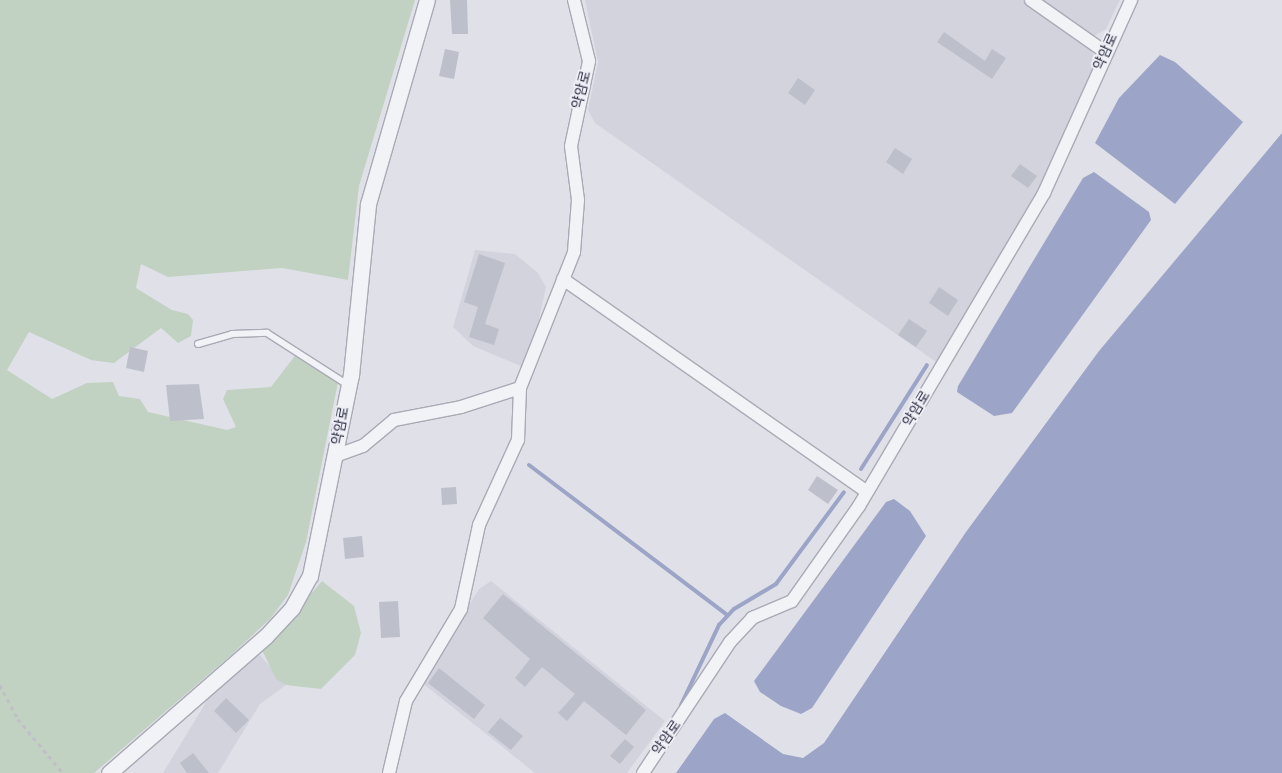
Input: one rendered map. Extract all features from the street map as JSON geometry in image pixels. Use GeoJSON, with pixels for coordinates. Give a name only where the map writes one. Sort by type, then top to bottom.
{"type":"FeatureCollection","features":[{"type":"Feature","properties":{"kind":"street","name":"약암로"},"geometry":{"type":"LineString","coordinates":[[110,773],[292,608],[310,576],[319,546],[349,385],[368,204],[427,0]]}},
{"type":"Feature","properties":{"kind":"street","name":"약암로"},"geometry":{"type":"LineString","coordinates":[[389,773],[406,701],[461,610],[479,525],[518,440],[520,388],[563,279],[578,235],[571,146],[589,61],[574,0]]}},
{"type":"Feature","properties":{"kind":"street"},"geometry":{"type":"LineString","coordinates":[[1031,0],[1105,52]]}},
{"type":"Feature","properties":{"kind":"street","name":"약암로"},"geometry":{"type":"LineString","coordinates":[[643,773],[730,642],[752,618],[792,600],[867,492],[1044,193],[1105,52],[1131,0]]}},
{"type":"Feature","properties":{"kind":"street"},"geometry":{"type":"LineString","coordinates":[[563,279],[867,492]]}},
{"type":"Feature","properties":{"kind":"street"},"geometry":{"type":"LineString","coordinates":[[335,456],[363,446],[394,420],[461,407],[520,388]]}},
{"type":"Feature","properties":{"kind":"lane"},"geometry":{"type":"LineString","coordinates":[[198,344],[232,334],[267,333],[349,385]]}},
{"type":"Feature","properties":{"kind":"path"},"geometry":{"type":"LineString","coordinates":[[0,685],[18,719],[63,773]]}},
{"type":"Feature","properties":{"kind":"shaded area"},"geometry":{"type":"Polygon","coordinates":[[[585,0],[1022,0],[1088,47],[1097,59],[1069,134],[939,364],[595,123],[588,110],[598,62],[585,0]]]}},
{"type":"Feature","properties":{"kind":"shaded area"},"geometry":{"type":"Polygon","coordinates":[[[1038,0],[1120,0],[1106,29],[1094,36],[1038,0]]]}},
{"type":"Feature","properties":{"kind":"shaded area"},"geometry":{"type":"Polygon","coordinates":[[[475,250],[515,254],[538,273],[546,287],[533,346],[523,367],[473,346],[453,327],[475,250]]]}},
{"type":"Feature","properties":{"kind":"shaded area"},"geometry":{"type":"Polygon","coordinates":[[[491,581],[665,721],[627,773],[535,773],[421,682],[479,589],[491,581]]]}},
{"type":"Feature","properties":{"kind":"shaded area"},"geometry":{"type":"Polygon","coordinates":[[[259,654],[286,685],[260,704],[218,773],[163,773],[214,689],[259,654]]]}},
{"type":"Feature","properties":{"kind":"green space"},"geometry":{"type":"Polygon","coordinates":[[[0,0],[415,0],[359,186],[348,280],[282,268],[168,277],[141,264],[136,288],[172,310],[188,314],[193,320],[191,336],[178,343],[161,328],[114,363],[91,360],[29,332],[7,370],[52,399],[87,383],[113,382],[119,396],[140,399],[148,412],[227,430],[236,427],[223,399],[227,390],[271,387],[297,353],[338,382],[306,542],[288,595],[270,619],[230,656],[94,773],[0,773],[0,0]]]}},
{"type":"Feature","properties":{"kind":"green space"},"geometry":{"type":"Polygon","coordinates":[[[322,581],[354,606],[361,633],[355,655],[321,689],[286,685],[276,679],[262,650],[322,581]]]}},
{"type":"Feature","properties":{"kind":"water"},"geometry":{"type":"Polygon","coordinates":[[[1160,55],[1175,62],[1243,122],[1175,204],[1095,143],[1119,98],[1160,55]]]}},
{"type":"Feature","properties":{"kind":"water"},"geometry":{"type":"Polygon","coordinates":[[[1282,133],[1282,773],[676,773],[714,719],[725,713],[783,754],[803,758],[824,743],[966,532],[1099,351],[1282,133]]]}},
{"type":"Feature","properties":{"kind":"water"},"geometry":{"type":"Polygon","coordinates":[[[1094,172],[1149,212],[1151,220],[1012,413],[994,416],[957,392],[958,386],[1083,178],[1094,172]]]}},
{"type":"Feature","properties":{"kind":"water"},"geometry":{"type":"Polygon","coordinates":[[[894,499],[910,511],[926,536],[812,708],[801,714],[781,706],[760,692],[754,681],[886,502],[894,499]]]}},
{"type":"Feature","properties":{"kind":"building"},"geometry":{"type":"Polygon","coordinates":[[[450,0],[467,0],[468,34],[452,34],[450,0]]]}},
{"type":"Feature","properties":{"kind":"building"},"geometry":{"type":"Polygon","coordinates":[[[944,32],[985,61],[992,49],[1006,58],[992,79],[937,42],[944,32]]]}},
{"type":"Feature","properties":{"kind":"building"},"geometry":{"type":"Polygon","coordinates":[[[445,49],[459,52],[454,79],[439,76],[445,49]]]}},
{"type":"Feature","properties":{"kind":"building"},"geometry":{"type":"Polygon","coordinates":[[[798,78],[815,90],[805,105],[788,93],[798,78]]]}},
{"type":"Feature","properties":{"kind":"building"},"geometry":{"type":"Polygon","coordinates":[[[895,148],[912,159],[903,174],[886,162],[895,148]]]}},
{"type":"Feature","properties":{"kind":"building"},"geometry":{"type":"Polygon","coordinates":[[[1020,164],[1037,176],[1028,188],[1011,176],[1020,164]]]}},
{"type":"Feature","properties":{"kind":"building"},"geometry":{"type":"Polygon","coordinates":[[[479,254],[505,263],[485,324],[499,329],[494,345],[469,337],[478,307],[464,302],[479,254]]]}},
{"type":"Feature","properties":{"kind":"building"},"geometry":{"type":"Polygon","coordinates":[[[939,287],[958,300],[948,316],[929,303],[939,287]]]}},
{"type":"Feature","properties":{"kind":"building"},"geometry":{"type":"Polygon","coordinates":[[[909,319],[927,331],[916,347],[898,335],[909,319]]]}},
{"type":"Feature","properties":{"kind":"building"},"geometry":{"type":"Polygon","coordinates":[[[130,347],[148,351],[144,372],[126,368],[130,347]]]}},
{"type":"Feature","properties":{"kind":"building"},"geometry":{"type":"Polygon","coordinates":[[[199,384],[204,419],[170,421],[166,385],[199,384]]]}},
{"type":"Feature","properties":{"kind":"building"},"geometry":{"type":"Polygon","coordinates":[[[817,476],[838,490],[828,504],[808,490],[817,476]]]}},
{"type":"Feature","properties":{"kind":"building"},"geometry":{"type":"Polygon","coordinates":[[[456,487],[457,504],[442,505],[441,488],[456,487]]]}},
{"type":"Feature","properties":{"kind":"building"},"geometry":{"type":"Polygon","coordinates":[[[362,536],[364,557],[345,559],[343,538],[362,536]]]}},
{"type":"Feature","properties":{"kind":"building"},"geometry":{"type":"Polygon","coordinates":[[[503,594],[646,710],[626,735],[584,701],[567,721],[558,713],[575,694],[542,667],[525,687],[515,678],[530,659],[483,618],[503,594]]]}},
{"type":"Feature","properties":{"kind":"building"},"geometry":{"type":"Polygon","coordinates":[[[398,601],[400,637],[381,638],[379,602],[398,601]]]}},
{"type":"Feature","properties":{"kind":"building"},"geometry":{"type":"Polygon","coordinates":[[[439,668],[485,705],[474,719],[428,683],[439,668]]]}},
{"type":"Feature","properties":{"kind":"building"},"geometry":{"type":"Polygon","coordinates":[[[226,698],[249,720],[236,733],[214,711],[226,698]]]}},
{"type":"Feature","properties":{"kind":"building"},"geometry":{"type":"Polygon","coordinates":[[[500,718],[523,736],[511,750],[488,732],[500,718]]]}},
{"type":"Feature","properties":{"kind":"building"},"geometry":{"type":"Polygon","coordinates":[[[625,739],[634,747],[620,764],[610,756],[625,739]]]}},
{"type":"Feature","properties":{"kind":"building"},"geometry":{"type":"Polygon","coordinates":[[[193,753],[209,773],[187,773],[180,763],[193,753]]]}},
{"type":"Feature","properties":{"kind":"waterway"},"geometry":{"type":"LineString","coordinates":[[861,469],[927,365]]}},
{"type":"Feature","properties":{"kind":"waterway"},"geometry":{"type":"LineString","coordinates":[[529,465],[727,615]]}},
{"type":"Feature","properties":{"kind":"waterway"},"geometry":{"type":"LineString","coordinates":[[681,705],[719,625],[734,609],[776,584],[844,492]]}}]}
